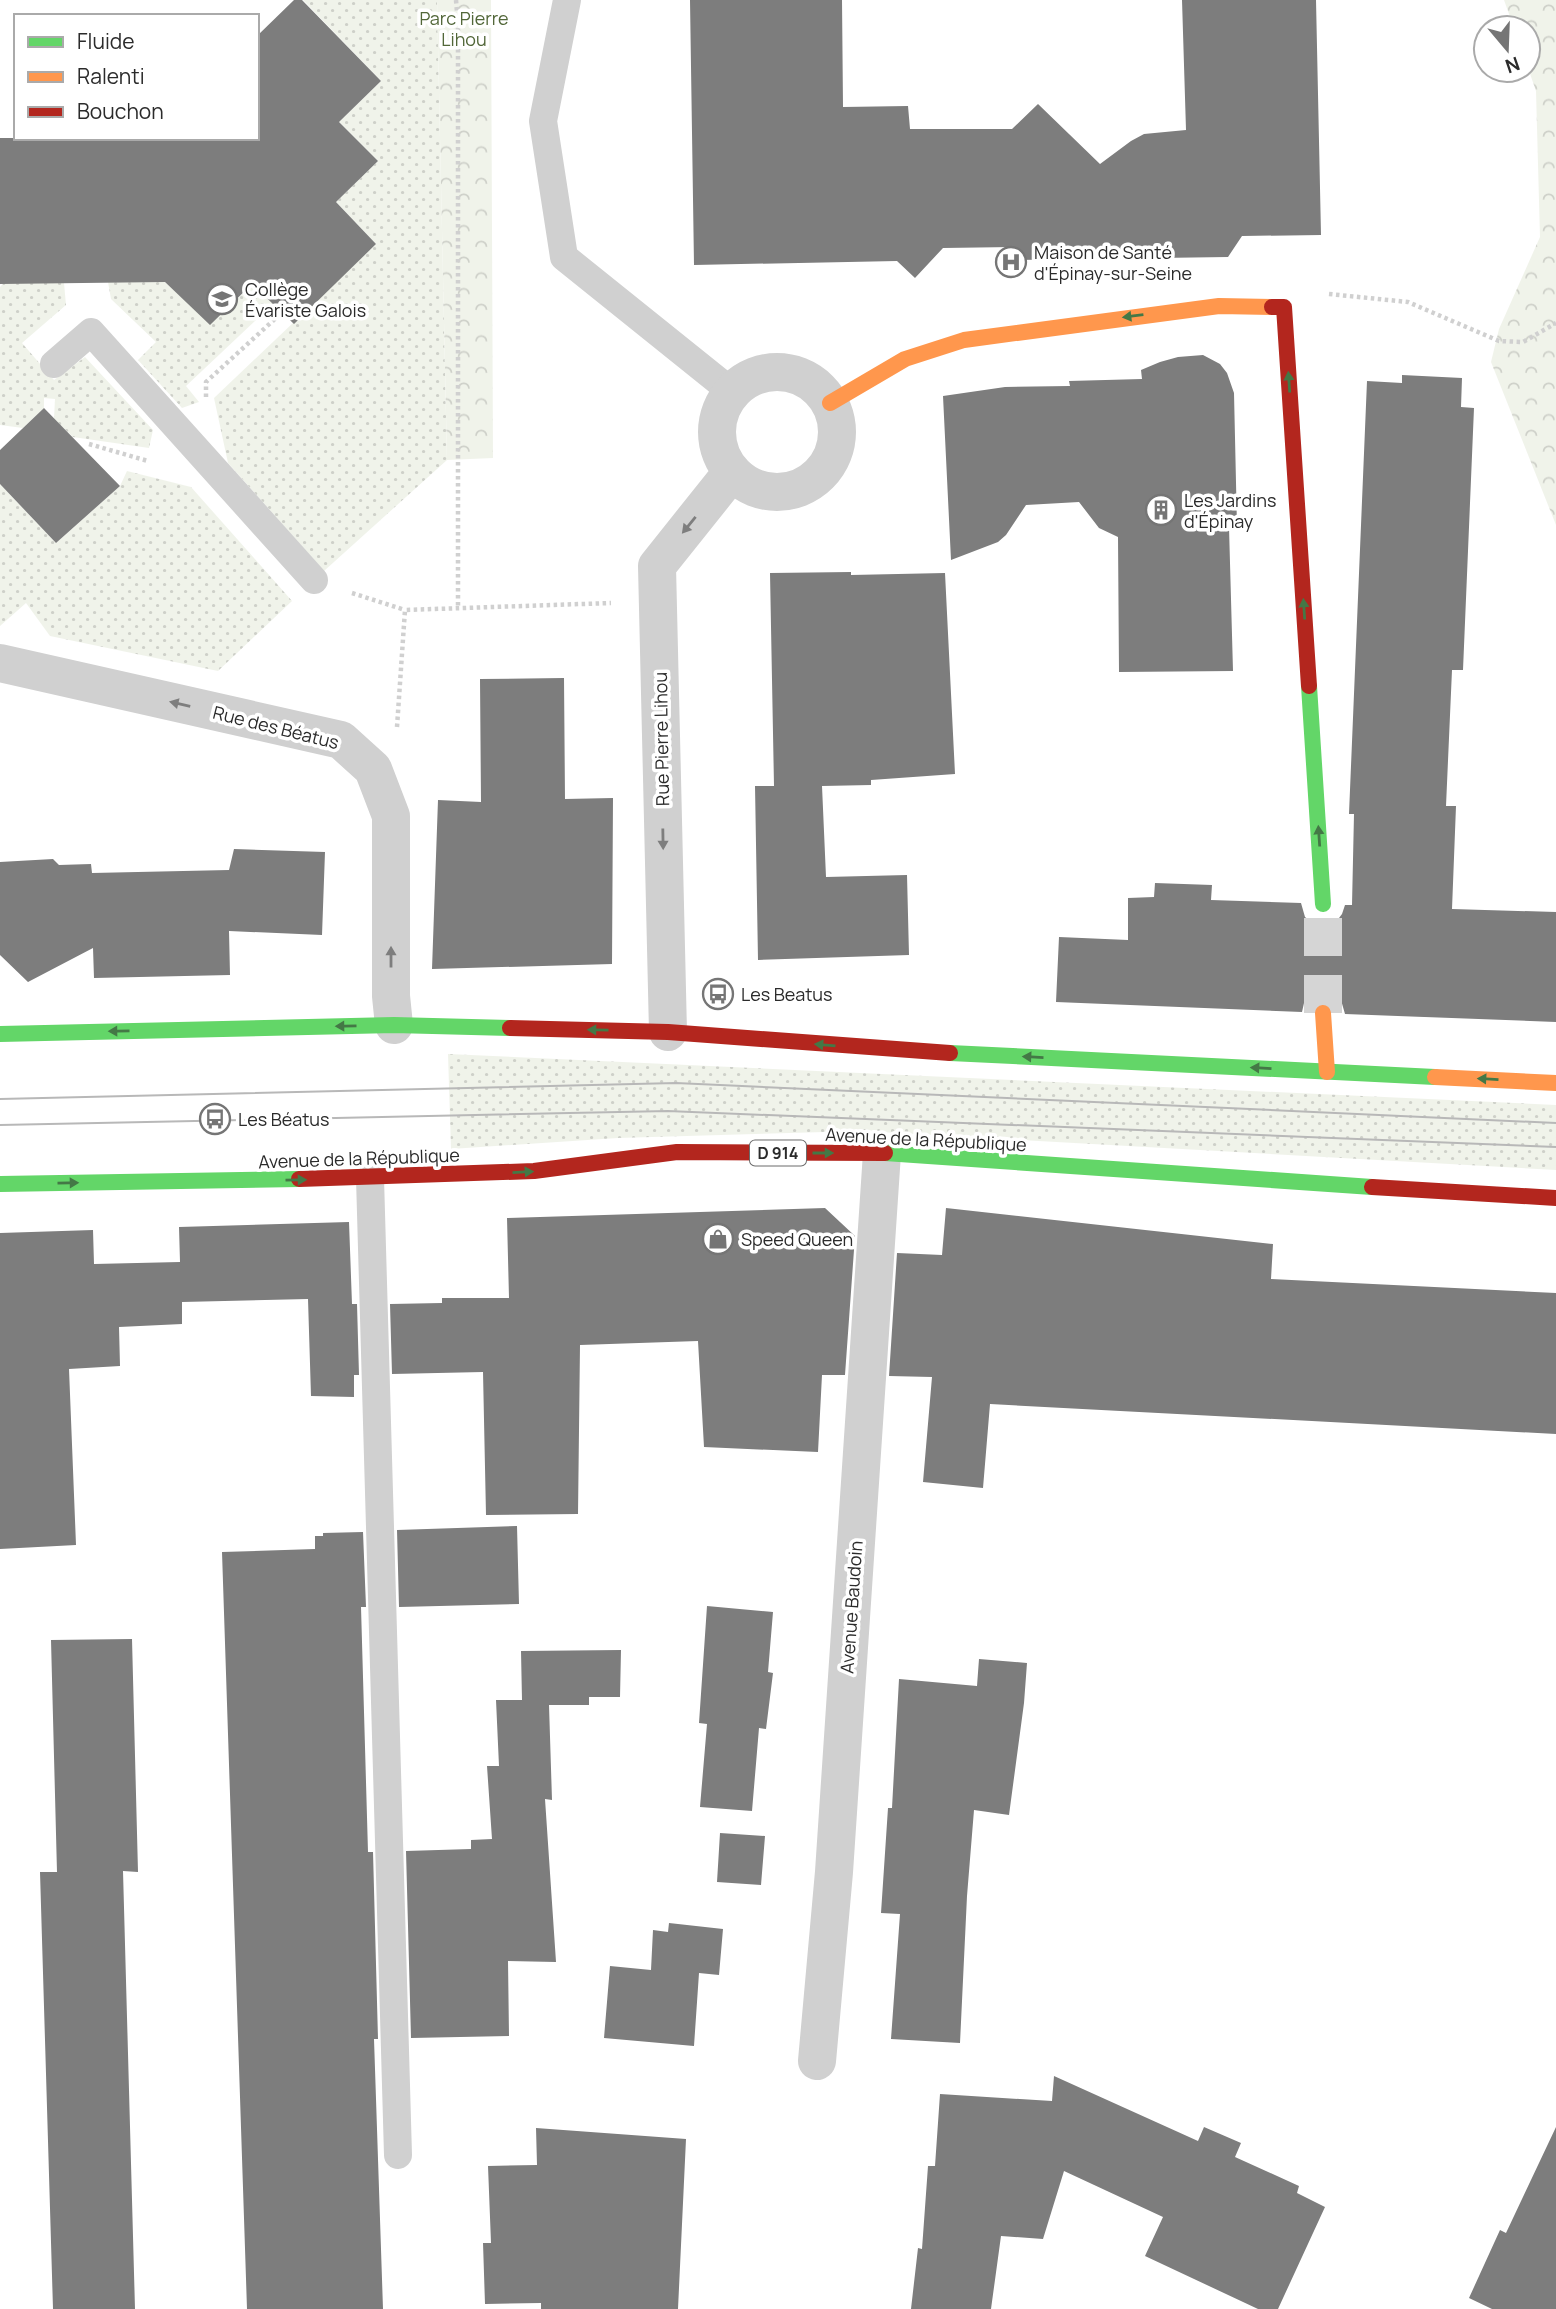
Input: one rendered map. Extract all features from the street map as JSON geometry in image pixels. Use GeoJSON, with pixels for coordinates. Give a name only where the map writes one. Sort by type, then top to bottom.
{"type":"FeatureCollection","features":[{"type":"Feature","properties":{"kind":"main road"},"geometry":{"type":"LineString","coordinates":[[830,403],[905,359],[964,340],[1219,306],[1284,307],[1323,904]]}},
{"type":"Feature","properties":{"kind":"main road"},"geometry":{"type":"LineString","coordinates":[[1323,1013],[1326,1072]]}},
{"type":"Feature","properties":{"kind":"main road"},"geometry":{"type":"LineString","coordinates":[[0,1034],[394,1025],[668,1032],[893,1050],[1556,1083]]}},
{"type":"Feature","properties":{"kind":"main road","name":"Avenue de la République"},"geometry":{"type":"LineString","coordinates":[[0,1184],[370,1178],[534,1171],[677,1152],[882,1153],[1312,1184],[1556,1198]]}},
{"type":"Feature","properties":{"kind":"street"},"geometry":{"type":"LineString","coordinates":[[784,372],[802,377],[818,388],[830,403],[836,421],[837,440],[831,459],[819,474],[804,485],[785,492],[766,491],[748,484],[732,472],[723,458],[718,441],[722,407],[732,392],[747,380],[765,373],[784,372]]}},
{"type":"Feature","properties":{"kind":"street","name":"Rue Pierre Lihou"},"geometry":{"type":"LineString","coordinates":[[668,1032],[657,566],[732,472]]}},
{"type":"Feature","properties":{"kind":"street","name":"Rue des Béatus"},"geometry":{"type":"LineString","coordinates":[[0,663],[341,740],[373,769],[391,816],[391,996],[394,1025]]}},
{"type":"Feature","properties":{"kind":"street","name":"Avenue Baudoin"},"geometry":{"type":"LineString","coordinates":[[817,2061],[834,1872],[882,1153]]}},
{"type":"Feature","properties":{"kind":"lane"},"geometry":{"type":"LineString","coordinates":[[567,0],[542,121],[564,257],[732,392]]}},
{"type":"Feature","properties":{"kind":"lane"},"geometry":{"type":"LineString","coordinates":[[54,364],[91,332],[314,580]]}},
{"type":"Feature","properties":{"kind":"lane"},"geometry":{"type":"LineString","coordinates":[[370,1178],[398,2155]]}},
{"type":"Feature","properties":{"kind":"path"},"geometry":{"type":"LineString","coordinates":[[456,0],[458,608]]}},
{"type":"Feature","properties":{"kind":"path"},"geometry":{"type":"LineString","coordinates":[[1284,307],[1316,293],[1408,302],[1499,341],[1523,342],[1556,323]]}},
{"type":"Feature","properties":{"kind":"path"},"geometry":{"type":"LineString","coordinates":[[205,459],[206,382],[277,317]]}},
{"type":"Feature","properties":{"kind":"path"},"geometry":{"type":"LineString","coordinates":[[314,580],[405,610],[658,602]]}},
{"type":"Feature","properties":{"kind":"path"},"geometry":{"type":"LineString","coordinates":[[397,734],[405,610]]}},
{"type":"Feature","properties":{"kind":"green space"},"geometry":{"type":"Polygon","coordinates":[[[303,0],[437,0],[447,460],[324,571],[228,463],[214,398],[376,244],[336,202],[378,161],[339,122],[381,81],[303,0]]]}},
{"type":"Feature","properties":{"kind":"green space","name":"Parc Pierre Lihou"},"geometry":{"type":"Polygon","coordinates":[[[437,0],[491,0],[493,458],[447,460],[437,0]]]}},
{"type":"Feature","properties":{"kind":"green space"},"geometry":{"type":"Polygon","coordinates":[[[1504,0],[1556,0],[1556,525],[1491,362],[1499,329],[1540,237],[1536,91],[1534,84],[1542,84],[1542,14],[1509,14],[1504,0]]]}},
{"type":"Feature","properties":{"kind":"green space"},"geometry":{"type":"Polygon","coordinates":[[[108,282],[165,282],[210,324],[252,285],[273,304],[186,386],[199,402],[182,408],[138,360],[156,342],[111,299],[108,282]]]}},
{"type":"Feature","properties":{"kind":"green space"},"geometry":{"type":"Polygon","coordinates":[[[4,283],[64,283],[66,305],[22,343],[54,380],[85,357],[153,430],[149,448],[73,437],[54,419],[55,399],[44,398],[44,408],[23,428],[0,425],[0,287],[4,283]]]}},
{"type":"Feature","properties":{"kind":"green space"},"geometry":{"type":"Polygon","coordinates":[[[127,471],[191,487],[292,601],[218,671],[50,636],[26,603],[0,626],[0,484],[56,543],[120,486],[127,471]]]}},
{"type":"Feature","properties":{"kind":"green space"},"geometry":{"type":"Polygon","coordinates":[[[448,1054],[1556,1105],[1556,1170],[861,1131],[618,1138],[451,1149],[448,1054]]]}},
{"type":"Feature","properties":{"kind":"building"},"geometry":{"type":"Polygon","coordinates":[[[294,0],[302,0],[381,81],[339,122],[378,161],[336,202],[376,244],[294,324],[252,284],[210,325],[165,282],[0,284],[0,138],[259,140],[259,34],[294,0]]]}},
{"type":"Feature","properties":{"kind":"building"},"geometry":{"type":"Polygon","coordinates":[[[690,0],[842,0],[843,107],[908,106],[910,129],[1012,129],[1038,104],[1100,164],[1144,134],[1186,130],[1182,0],[1316,0],[1321,235],[1242,236],[1228,257],[1014,260],[1013,247],[943,248],[915,278],[897,261],[694,265],[690,0]]]}},
{"type":"Feature","properties":{"kind":"building","name":"Les Jardins d'Épinay"},"geometry":{"type":"Polygon","coordinates":[[[1203,355],[1220,364],[1227,373],[1234,393],[1237,527],[1229,527],[1233,671],[1119,672],[1118,537],[1099,528],[1079,502],[1026,505],[1006,535],[998,542],[951,560],[943,396],[1005,387],[1070,386],[1069,381],[1142,379],[1141,370],[1160,362],[1203,355]]]}},
{"type":"Feature","properties":{"kind":"building"},"geometry":{"type":"Polygon","coordinates":[[[1402,375],[1462,378],[1461,407],[1474,408],[1463,670],[1452,670],[1446,806],[1456,806],[1452,909],[1556,912],[1556,1022],[1345,1014],[1341,1000],[1322,991],[1310,995],[1302,1012],[1056,1002],[1059,937],[1128,940],[1128,898],[1154,897],[1155,883],[1212,885],[1211,900],[1301,903],[1305,917],[1314,924],[1324,926],[1336,922],[1345,905],[1352,905],[1354,814],[1349,814],[1367,381],[1402,383],[1402,375]]]}},
{"type":"Feature","properties":{"kind":"building"},"geometry":{"type":"Polygon","coordinates":[[[44,408],[120,486],[56,543],[0,484],[0,450],[44,408]]]}},
{"type":"Feature","properties":{"kind":"building"},"geometry":{"type":"Polygon","coordinates":[[[851,572],[851,575],[945,573],[955,774],[871,780],[871,785],[822,786],[826,877],[907,875],[909,955],[758,960],[755,786],[774,786],[770,573],[851,572]]]}},
{"type":"Feature","properties":{"kind":"building"},"geometry":{"type":"Polygon","coordinates":[[[564,678],[565,799],[613,798],[612,964],[432,969],[438,800],[481,802],[480,679],[564,678]]]}},
{"type":"Feature","properties":{"kind":"building"},"geometry":{"type":"Polygon","coordinates":[[[234,849],[325,852],[322,935],[229,931],[230,975],[94,978],[93,948],[28,982],[0,955],[0,862],[53,859],[59,865],[91,864],[92,873],[229,870],[234,849]]]}},
{"type":"Feature","properties":{"kind":"building"},"geometry":{"type":"Polygon","coordinates":[[[825,1208],[855,1236],[845,1375],[822,1375],[818,1452],[704,1447],[698,1341],[580,1345],[578,1514],[486,1515],[483,1372],[392,1374],[390,1304],[442,1303],[442,1298],[509,1298],[507,1218],[825,1208]]]}},
{"type":"Feature","properties":{"kind":"building"},"geometry":{"type":"Polygon","coordinates":[[[946,1208],[1273,1244],[1271,1279],[1556,1293],[1556,1434],[990,1404],[983,1488],[923,1482],[932,1377],[889,1376],[897,1253],[942,1255],[946,1208]]]}},
{"type":"Feature","properties":{"kind":"building"},"geometry":{"type":"Polygon","coordinates":[[[349,1222],[352,1304],[357,1304],[359,1375],[354,1375],[354,1397],[311,1396],[308,1299],[182,1302],[182,1324],[119,1327],[120,1366],[69,1369],[76,1545],[0,1549],[0,1233],[93,1230],[94,1264],[180,1262],[179,1227],[349,1222]]]}},
{"type":"Feature","properties":{"kind":"building"},"geometry":{"type":"Polygon","coordinates":[[[517,1526],[519,1604],[399,1607],[397,1530],[517,1526]]]}},
{"type":"Feature","properties":{"kind":"building"},"geometry":{"type":"Polygon","coordinates":[[[363,1532],[366,1607],[361,1607],[368,1852],[373,1852],[378,2039],[374,2039],[383,2309],[247,2309],[222,1552],[315,1549],[315,1536],[323,1536],[323,1533],[363,1532]]]}},
{"type":"Feature","properties":{"kind":"building"},"geometry":{"type":"Polygon","coordinates":[[[707,1606],[773,1612],[768,1672],[773,1673],[766,1729],[759,1728],[752,1811],[700,1807],[707,1724],[699,1723],[707,1606]]]}},
{"type":"Feature","properties":{"kind":"building"},"geometry":{"type":"Polygon","coordinates":[[[132,1639],[138,1872],[123,1871],[135,2309],[53,2309],[40,1872],[57,1872],[51,1640],[132,1639]]]}},
{"type":"Feature","properties":{"kind":"building"},"geometry":{"type":"Polygon","coordinates":[[[621,1650],[620,1697],[589,1697],[589,1705],[549,1705],[552,1800],[545,1799],[556,1962],[508,1961],[509,2036],[411,2038],[406,1851],[471,1849],[471,1840],[492,1839],[487,1766],[499,1766],[496,1700],[522,1700],[521,1651],[621,1650]]]}},
{"type":"Feature","properties":{"kind":"building"},"geometry":{"type":"Polygon","coordinates":[[[979,1659],[1027,1663],[1009,1815],[974,1810],[960,2043],[891,2039],[900,1914],[881,1913],[888,1808],[892,1808],[899,1679],[977,1686],[979,1659]]]}},
{"type":"Feature","properties":{"kind":"building"},"geometry":{"type":"Polygon","coordinates":[[[720,1833],[765,1836],[761,1885],[717,1882],[720,1833]]]}},
{"type":"Feature","properties":{"kind":"building"},"geometry":{"type":"Polygon","coordinates":[[[669,1923],[723,1929],[719,1975],[699,1973],[694,2046],[604,2038],[610,1966],[651,1970],[653,1930],[668,1932],[669,1923]]]}},
{"type":"Feature","properties":{"kind":"building"},"geometry":{"type":"Polygon","coordinates":[[[1054,2076],[1198,2141],[1204,2127],[1241,2143],[1235,2157],[1299,2186],[1297,2193],[1325,2207],[1278,2309],[1258,2309],[1145,2256],[1163,2217],[1064,2171],[1043,2239],[1001,2236],[991,2309],[911,2309],[918,2248],[922,2249],[928,2166],[935,2166],[940,2094],[1052,2101],[1054,2076]]]}},
{"type":"Feature","properties":{"kind":"building"},"geometry":{"type":"Polygon","coordinates":[[[1556,2127],[1556,2309],[1492,2309],[1469,2298],[1500,2230],[1506,2233],[1556,2127]]]}},
{"type":"Feature","properties":{"kind":"building"},"geometry":{"type":"Polygon","coordinates":[[[536,2128],[686,2139],[678,2309],[541,2309],[541,2303],[485,2304],[483,2243],[491,2243],[488,2166],[537,2165],[536,2128]]]}},
{"type":"Feature","properties":{"kind":"tunnel"},"geometry":{"type":"LineString","coordinates":[[1323,904],[1323,1013]]}},
{"type":"Feature","properties":{"kind":"tram line"},"geometry":{"type":"LineString","coordinates":[[0,1099],[676,1083],[1556,1123]]}},
{"type":"Feature","properties":{"kind":"tram line"},"geometry":{"type":"LineString","coordinates":[[0,1125],[668,1111],[1556,1147]]}},
{"type":"Feature","properties":{"kind":"traffic: fast"},"geometry":{"type":"LineString","coordinates":[[1309,686],[1323,904]]}},
{"type":"Feature","properties":{"kind":"traffic: fast"},"geometry":{"type":"LineString","coordinates":[[0,1034],[394,1025],[510,1028]]}},
{"type":"Feature","properties":{"kind":"traffic: fast"},"geometry":{"type":"LineString","coordinates":[[950,1053],[1435,1077]]}},
{"type":"Feature","properties":{"kind":"traffic: fast"},"geometry":{"type":"LineString","coordinates":[[885,1153],[1372,1187]]}},
{"type":"Feature","properties":{"kind":"traffic: fast"},"geometry":{"type":"LineString","coordinates":[[0,1184],[299,1179]]}},
{"type":"Feature","properties":{"kind":"traffic: slow"},"geometry":{"type":"LineString","coordinates":[[830,403],[905,359],[964,340],[1219,306],[1272,307]]}},
{"type":"Feature","properties":{"kind":"traffic: slow"},"geometry":{"type":"LineString","coordinates":[[1323,1013],[1327,1072]]}},
{"type":"Feature","properties":{"kind":"traffic: slow"},"geometry":{"type":"LineString","coordinates":[[1435,1077],[1556,1083]]}},
{"type":"Feature","properties":{"kind":"traffic: jam"},"geometry":{"type":"LineString","coordinates":[[1272,307],[1284,307],[1309,686]]}},
{"type":"Feature","properties":{"kind":"traffic: jam"},"geometry":{"type":"LineString","coordinates":[[510,1028],[668,1032],[950,1053]]}},
{"type":"Feature","properties":{"kind":"traffic: jam"},"geometry":{"type":"LineString","coordinates":[[299,1179],[534,1171],[677,1152],[885,1153]]}},
{"type":"Feature","properties":{"kind":"traffic: jam"},"geometry":{"type":"LineString","coordinates":[[1372,1187],[1556,1198]]}},
{"type":"Feature","properties":{"kind":"place","name":"Maison de Santé d'Épinay-sur-Seine"},"geometry":{"type":"Point","coordinates":[1011,262]}},
{"type":"Feature","properties":{"kind":"place","name":"Collège Évariste Galois"},"geometry":{"type":"Point","coordinates":[222,299]}},
{"type":"Feature","properties":{"kind":"place","name":"Les Jardins d'Épinay"},"geometry":{"type":"Point","coordinates":[1161,510]}},
{"type":"Feature","properties":{"kind":"place","name":"Les Beatus"},"geometry":{"type":"Point","coordinates":[718,994]}},
{"type":"Feature","properties":{"kind":"place","name":"Les Béatus"},"geometry":{"type":"Point","coordinates":[215,1119]}},
{"type":"Feature","properties":{"kind":"place","name":"Speed Queen"},"geometry":{"type":"Point","coordinates":[718,1239]}}]}
